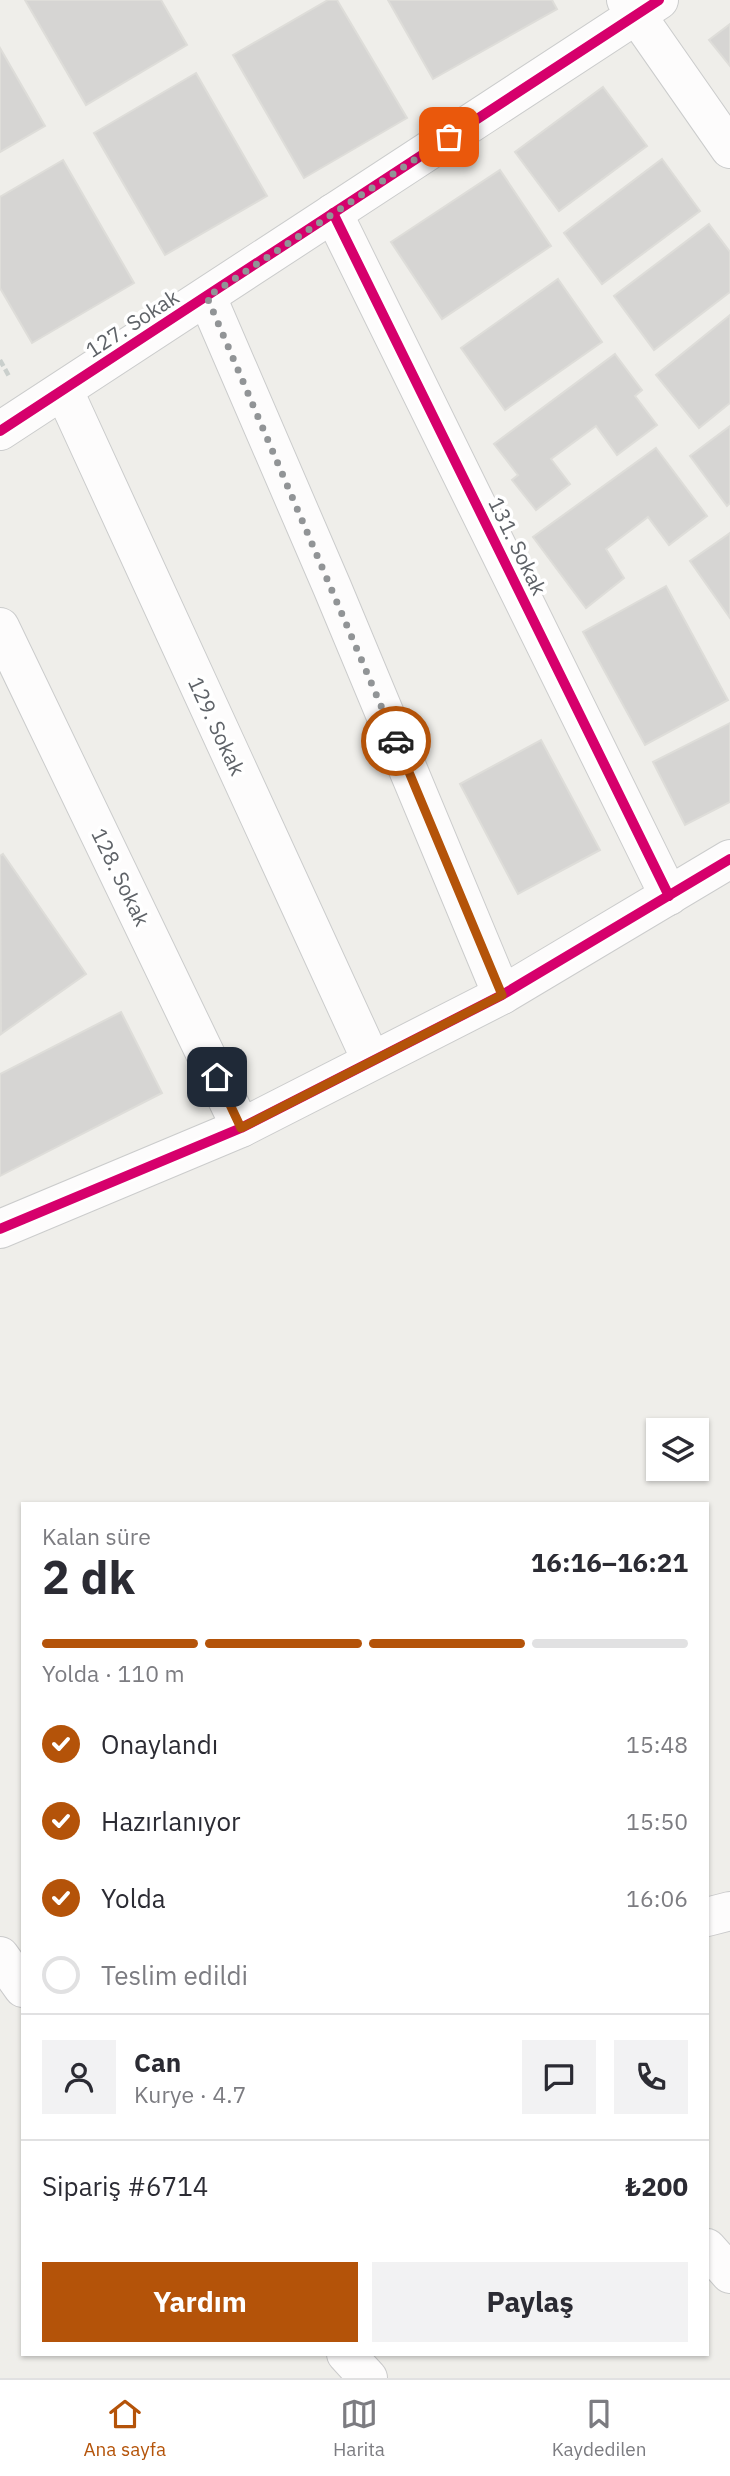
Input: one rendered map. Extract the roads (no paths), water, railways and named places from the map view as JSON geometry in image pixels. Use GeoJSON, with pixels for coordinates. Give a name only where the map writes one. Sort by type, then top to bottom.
{"type":"FeatureCollection","features":[{"type":"Feature","properties":{"kind":"street"},"geometry":{"type":"LineString","coordinates":[[640,5],[730,149]]}},
{"type":"Feature","properties":{"kind":"street","name":"127. Sokak"},"geometry":{"type":"LineString","coordinates":[[0,431],[207,297],[640,5]]}},
{"type":"Feature","properties":{"kind":"street","name":"131. Sokak"},"geometry":{"type":"LineString","coordinates":[[333,213],[669,896]]}},
{"type":"Feature","properties":{"kind":"street"},"geometry":{"type":"LineString","coordinates":[[207,297],[332,587],[502,995]]}},
{"type":"Feature","properties":{"kind":"street","name":"129. Sokak"},"geometry":{"type":"LineString","coordinates":[[64,391],[370,1060]]}},
{"type":"Feature","properties":{"kind":"street","name":"128. Sokak"},"geometry":{"type":"LineString","coordinates":[[0,627],[241,1128]]}},
{"type":"Feature","properties":{"kind":"street"},"geometry":{"type":"LineString","coordinates":[[0,1229],[241,1128],[502,995],[730,859]]}},
{"type":"Feature","properties":{"kind":"street"},"geometry":{"type":"LineString","coordinates":[[709,1916],[730,1911]]}},
{"type":"Feature","properties":{"kind":"street"},"geometry":{"type":"LineString","coordinates":[[0,1956],[21,1985]]}},
{"type":"Feature","properties":{"kind":"street"},"geometry":{"type":"LineString","coordinates":[[0,2009],[21,2005]]}},
{"type":"Feature","properties":{"kind":"street"},"geometry":{"type":"LineString","coordinates":[[709,2250],[730,2274]]}},
{"type":"Feature","properties":{"kind":"street"},"geometry":{"type":"LineString","coordinates":[[348,2356],[368,2378]]}}]}
